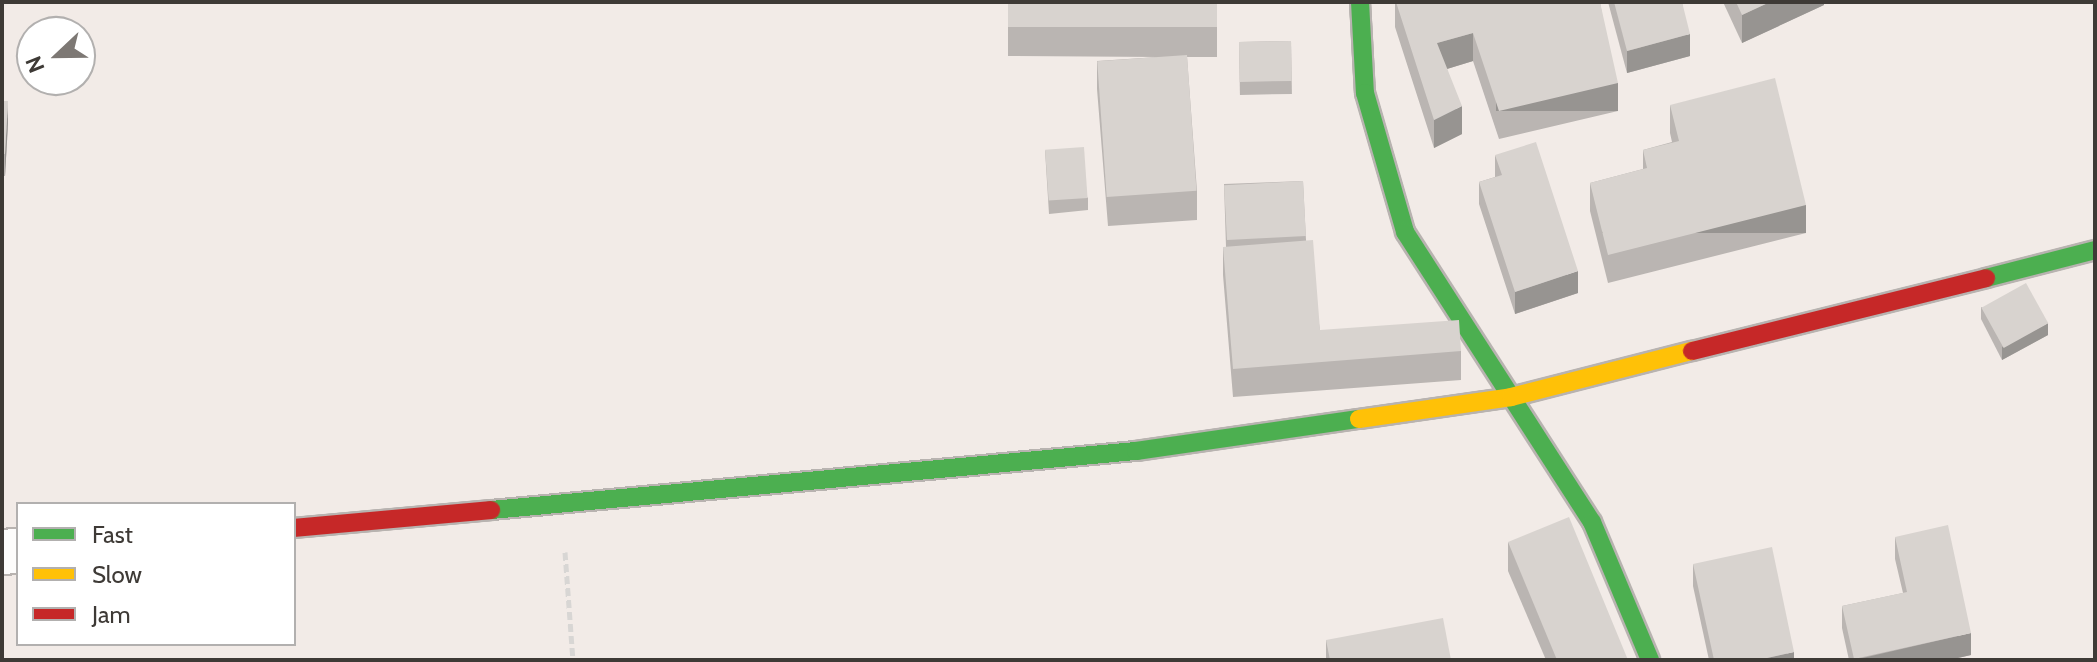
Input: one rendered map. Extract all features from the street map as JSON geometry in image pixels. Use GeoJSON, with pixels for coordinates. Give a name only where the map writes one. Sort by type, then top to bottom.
{"type":"FeatureCollection","features":[{"type":"Feature","properties":{"kind":"street"},"geometry":{"type":"LineString","coordinates":[[1360,2],[1365,93],[1405,232],[1592,522],[1650,660]]}},
{"type":"Feature","properties":{"kind":"street"},"geometry":{"type":"LineString","coordinates":[[296,528],[561,507],[1136,451],[1511,397],[2095,250]]}},
{"type":"Feature","properties":{"kind":"path"},"geometry":{"type":"LineString","coordinates":[[561,507],[573,660]]}},
{"type":"Feature","properties":{"kind":"building"},"geometry":{"type":"Polygon","coordinates":[[[1008,2],[1217,2],[1217,27],[1008,27],[1008,2]]]}},
{"type":"Feature","properties":{"kind":"building"},"geometry":{"type":"Polygon","coordinates":[[[1396,2],[1600,2],[1618,83],[1499,111],[1473,33],[1437,43],[1462,106],[1434,120],[1396,2]]]}},
{"type":"Feature","properties":{"kind":"building"},"geometry":{"type":"Polygon","coordinates":[[[1614,2],[1682,2],[1690,34],[1627,51],[1614,2]]]}},
{"type":"Feature","properties":{"kind":"building"},"geometry":{"type":"Polygon","coordinates":[[[1736,2],[1770,2],[1742,15],[1736,2]]]}},
{"type":"Feature","properties":{"kind":"building"},"geometry":{"type":"Polygon","coordinates":[[[1291,41],[1292,81],[1240,82],[1239,42],[1291,41]]]}},
{"type":"Feature","properties":{"kind":"building"},"geometry":{"type":"Polygon","coordinates":[[[1187,55],[1196,191],[1107,197],[1097,61],[1187,55]]]}},
{"type":"Feature","properties":{"kind":"building"},"geometry":{"type":"Polygon","coordinates":[[[1775,78],[1806,205],[1608,255],[1590,183],[1647,168],[1643,150],[1679,141],[1670,105],[1775,78]]]}},
{"type":"Feature","properties":{"kind":"building"},"geometry":{"type":"Polygon","coordinates":[[[2,101],[8,101],[5,154],[2,154],[2,101]]]}},
{"type":"Feature","properties":{"kind":"building"},"geometry":{"type":"Polygon","coordinates":[[[1536,142],[1578,271],[1515,292],[1479,182],[1502,175],[1495,155],[1536,142]]]}},
{"type":"Feature","properties":{"kind":"building"},"geometry":{"type":"Polygon","coordinates":[[[1084,147],[1088,198],[1049,201],[1045,150],[1084,147]]]}},
{"type":"Feature","properties":{"kind":"building"},"geometry":{"type":"Polygon","coordinates":[[[1303,181],[1306,236],[1227,240],[1224,185],[1303,181]]]}},
{"type":"Feature","properties":{"kind":"building"},"geometry":{"type":"Polygon","coordinates":[[[1313,240],[1320,330],[1459,320],[1461,351],[1233,369],[1223,247],[1313,240]]]}},
{"type":"Feature","properties":{"kind":"building"},"geometry":{"type":"Polygon","coordinates":[[[2026,283],[2048,323],[2004,348],[1981,308],[2026,283]]]}},
{"type":"Feature","properties":{"kind":"building"},"geometry":{"type":"Polygon","coordinates":[[[1569,517],[1628,660],[1557,660],[1508,542],[1569,517]]]}},
{"type":"Feature","properties":{"kind":"building"},"geometry":{"type":"Polygon","coordinates":[[[1948,525],[1971,633],[1854,659],[1842,606],[1907,592],[1895,537],[1948,525]]]}},
{"type":"Feature","properties":{"kind":"building"},"geometry":{"type":"Polygon","coordinates":[[[1772,547],[1794,652],[1758,660],[1714,660],[1693,564],[1772,547]]]}},
{"type":"Feature","properties":{"kind":"building"},"geometry":{"type":"Polygon","coordinates":[[[1443,618],[1451,660],[1330,660],[1326,640],[1443,618]]]}},
{"type":"Feature","properties":{"kind":"traffic: fast"},"geometry":{"type":"LineString","coordinates":[[1360,2],[1365,93],[1405,232],[1592,522],[1650,660]]}},
{"type":"Feature","properties":{"kind":"traffic: fast"},"geometry":{"type":"LineString","coordinates":[[1986,278],[2095,250]]}},
{"type":"Feature","properties":{"kind":"traffic: fast"},"geometry":{"type":"LineString","coordinates":[[491,510],[1136,451],[1359,419]]}},
{"type":"Feature","properties":{"kind":"traffic: slow"},"geometry":{"type":"LineString","coordinates":[[1359,419],[1511,397],[1692,351]]}},
{"type":"Feature","properties":{"kind":"traffic: jam"},"geometry":{"type":"LineString","coordinates":[[1692,351],[1986,278]]}},
{"type":"Feature","properties":{"kind":"traffic: jam"},"geometry":{"type":"LineString","coordinates":[[296,528],[491,510]]}}]}
